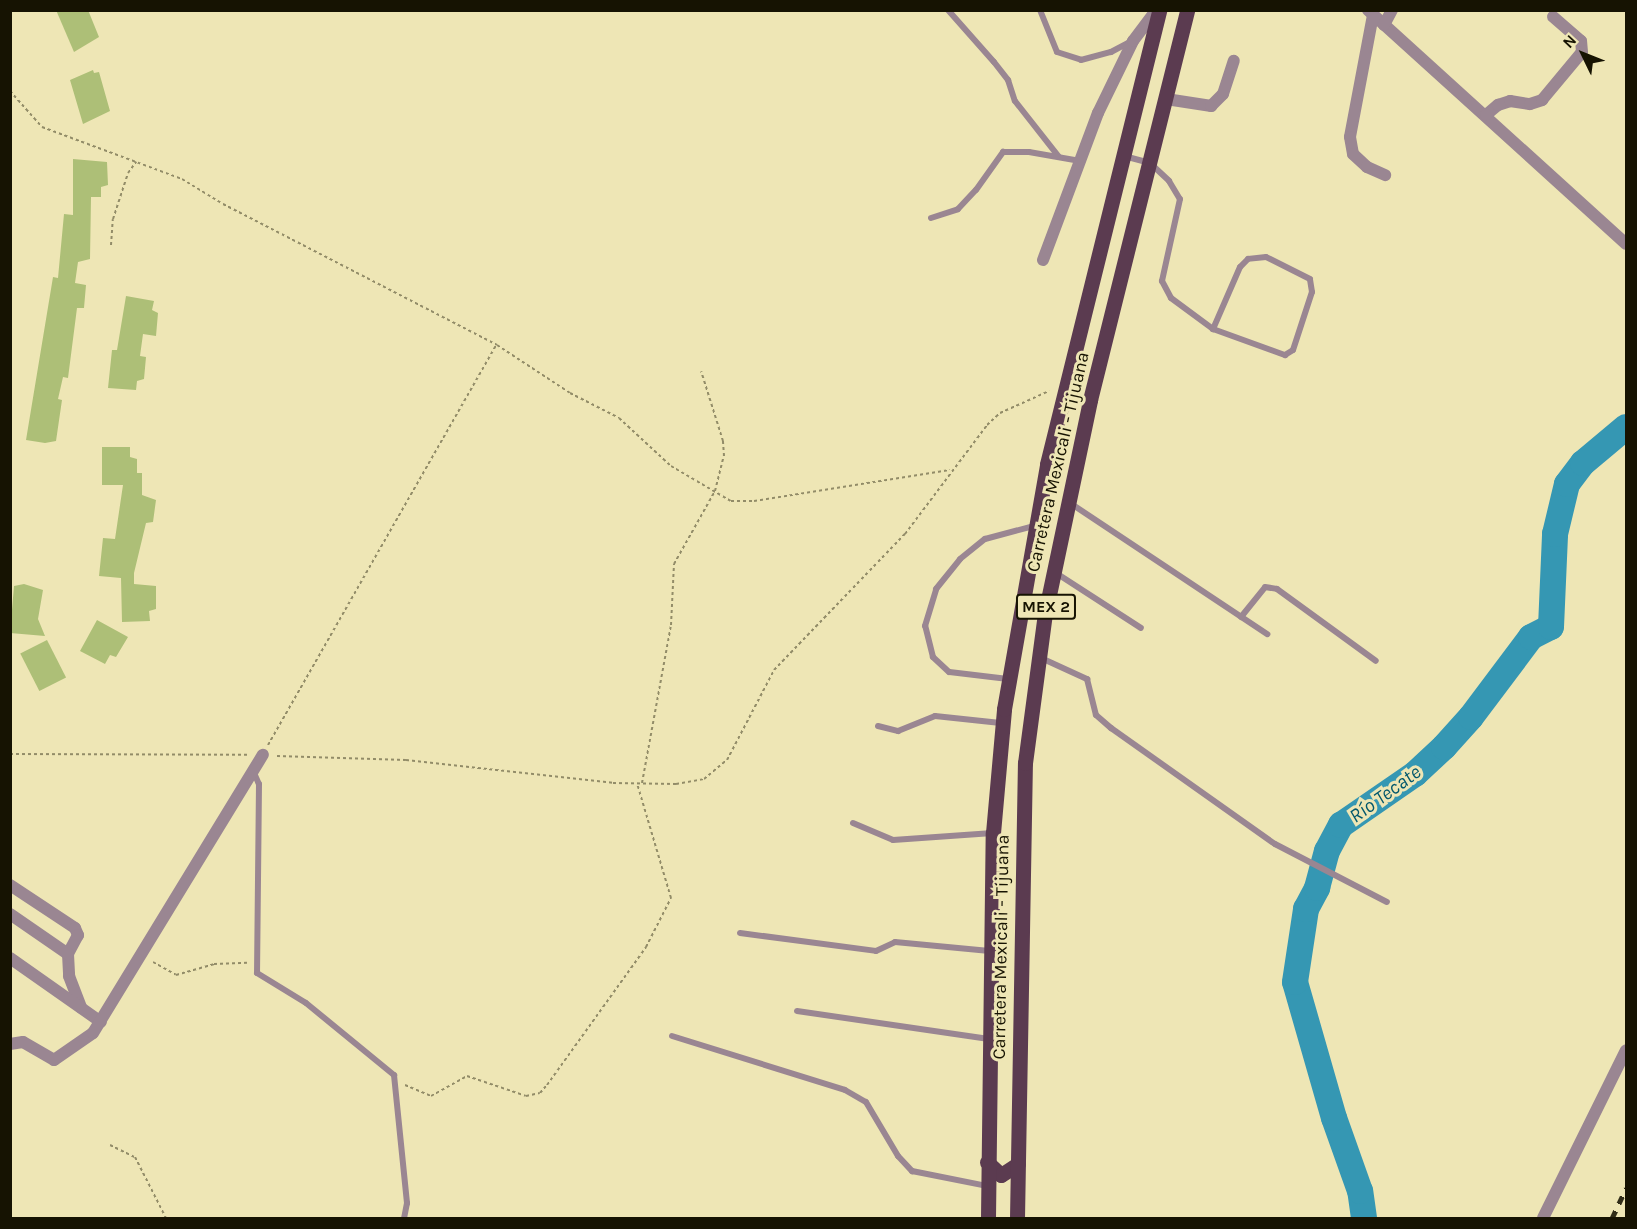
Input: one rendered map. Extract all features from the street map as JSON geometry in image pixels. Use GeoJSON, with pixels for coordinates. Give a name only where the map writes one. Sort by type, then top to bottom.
{"type":"FeatureCollection","features":[{"type":"Feature","properties":{"kind":"main road","name":"Carretera Mexicali - Tijuana"},"geometry":{"type":"LineString","coordinates":[[988,1218],[993,833],[1002,723],[1034,526],[1157,10]]}},
{"type":"Feature","properties":{"kind":"main road","name":"Carretera Mexicali - Tijuana"},"geometry":{"type":"LineString","coordinates":[[1017,1218],[1025,763],[1039,657],[1066,501],[1187,10]]}},
{"type":"Feature","properties":{"kind":"main road"},"geometry":{"type":"LineString","coordinates":[[987,1162],[1001,1175],[1018,1164]]}},
{"type":"Feature","properties":{"kind":"street"},"geometry":{"type":"LineString","coordinates":[[1043,260],[1080,161],[1133,41],[1157,10]]}},
{"type":"Feature","properties":{"kind":"street"},"geometry":{"type":"LineString","coordinates":[[1384,25],[1392,10]]}},
{"type":"Feature","properties":{"kind":"street"},"geometry":{"type":"LineString","coordinates":[[1370,13],[1626,244]]}},
{"type":"Feature","properties":{"kind":"street"},"geometry":{"type":"LineString","coordinates":[[1370,13],[1350,136],[1353,154],[1367,167],[1385,175]]}},
{"type":"Feature","properties":{"kind":"street"},"geometry":{"type":"LineString","coordinates":[[1486,116],[1498,105],[1510,101],[1530,104],[1542,100],[1582,52],[1581,41],[1553,17]]}},
{"type":"Feature","properties":{"kind":"street"},"geometry":{"type":"LineString","coordinates":[[1166,99],[1211,106],[1223,94],[1234,61]]}},
{"type":"Feature","properties":{"kind":"street"},"geometry":{"type":"LineString","coordinates":[[10,1044],[23,1042],[54,1060],[93,1033],[263,755]]}},
{"type":"Feature","properties":{"kind":"street"},"geometry":{"type":"LineString","coordinates":[[10,885],[75,928],[78,935],[68,954],[69,975],[81,1008]]}},
{"type":"Feature","properties":{"kind":"street"},"geometry":{"type":"LineString","coordinates":[[10,914],[68,954]]}},
{"type":"Feature","properties":{"kind":"street"},"geometry":{"type":"LineString","coordinates":[[10,958],[101,1022]]}},
{"type":"Feature","properties":{"kind":"street"},"geometry":{"type":"LineString","coordinates":[[1543,1218],[1626,1050]]}},
{"type":"Feature","properties":{"kind":"lane"},"geometry":{"type":"LineString","coordinates":[[948,10],[1008,80],[1015,101],[1059,157]]}},
{"type":"Feature","properties":{"kind":"lane"},"geometry":{"type":"LineString","coordinates":[[1040,10],[1057,52],[1081,60],[1111,52],[1133,41]]}},
{"type":"Feature","properties":{"kind":"lane"},"geometry":{"type":"LineString","coordinates":[[931,218],[958,209],[976,190],[1003,152],[1080,161]]}},
{"type":"Feature","properties":{"kind":"lane"},"geometry":{"type":"LineString","coordinates":[[1121,155],[1150,163],[1169,181],[1180,199],[1162,281],[1171,298],[1213,329],[1285,355],[1293,350],[1312,292],[1310,279],[1266,257],[1248,259],[1240,267],[1213,329]]}},
{"type":"Feature","properties":{"kind":"lane"},"geometry":{"type":"LineString","coordinates":[[1066,501],[1267,634]]}},
{"type":"Feature","properties":{"kind":"lane"},"geometry":{"type":"LineString","coordinates":[[1009,679],[949,672],[933,657],[925,626],[936,589],[960,559],[985,539],[1034,526]]}},
{"type":"Feature","properties":{"kind":"lane"},"geometry":{"type":"LineString","coordinates":[[1053,571],[1141,628]]}},
{"type":"Feature","properties":{"kind":"lane"},"geometry":{"type":"LineString","coordinates":[[1241,616],[1265,587],[1277,590],[1376,661]]}},
{"type":"Feature","properties":{"kind":"lane"},"geometry":{"type":"LineString","coordinates":[[1039,657],[1087,679],[1096,715],[1275,844],[1374,893],[1387,902]]}},
{"type":"Feature","properties":{"kind":"lane"},"geometry":{"type":"LineString","coordinates":[[878,726],[898,731],[935,716],[1002,723]]}},
{"type":"Feature","properties":{"kind":"lane"},"geometry":{"type":"LineString","coordinates":[[253,771],[259,784],[255,963],[259,977],[306,1003],[394,1075],[406,1203],[405,1218]]}},
{"type":"Feature","properties":{"kind":"lane"},"geometry":{"type":"LineString","coordinates":[[853,823],[893,840],[993,833]]}},
{"type":"Feature","properties":{"kind":"lane"},"geometry":{"type":"LineString","coordinates":[[740,933],[876,951],[895,942],[991,951]]}},
{"type":"Feature","properties":{"kind":"lane"},"geometry":{"type":"LineString","coordinates":[[797,1011],[990,1039]]}},
{"type":"Feature","properties":{"kind":"lane"},"geometry":{"type":"LineString","coordinates":[[672,1036],[844,1090],[866,1102],[898,1156],[912,1171],[987,1186]]}},
{"type":"Feature","properties":{"kind":"path"},"geometry":{"type":"LineString","coordinates":[[10,92],[42,127],[182,179],[214,200],[496,345],[570,393],[619,418],[671,466],[731,501],[754,501],[950,470]]}},
{"type":"Feature","properties":{"kind":"path"},"geometry":{"type":"LineString","coordinates":[[111,245],[113,219],[128,173],[136,162]]}},
{"type":"Feature","properties":{"kind":"path"},"geometry":{"type":"LineString","coordinates":[[263,755],[496,345]]}},
{"type":"Feature","properties":{"kind":"path"},"geometry":{"type":"LineString","coordinates":[[642,783],[671,625],[674,564],[715,490],[724,447],[701,371]]}},
{"type":"Feature","properties":{"kind":"path"},"geometry":{"type":"LineString","coordinates":[[10,754],[263,755],[406,760],[637,783],[676,784],[704,779],[727,760],[774,670],[905,534],[950,470],[1000,413],[1069,379]]}},
{"type":"Feature","properties":{"kind":"path"},"geometry":{"type":"LineString","coordinates":[[394,1075],[408,1088],[431,1096],[467,1076],[526,1096],[540,1093],[547,1085],[646,947],[671,898],[637,783]]}},
{"type":"Feature","properties":{"kind":"path"},"geometry":{"type":"LineString","coordinates":[[147,958],[176,975],[220,963],[255,963]]}},
{"type":"Feature","properties":{"kind":"path"},"geometry":{"type":"LineString","coordinates":[[110,1145],[135,1157],[166,1218]]}},
{"type":"Feature","properties":{"kind":"building"},"geometry":{"type":"Polygon","coordinates":[[[56,10],[88,10],[99,37],[74,52],[56,10]]]}},
{"type":"Feature","properties":{"kind":"building"},"geometry":{"type":"Polygon","coordinates":[[[93,70],[94,73],[99,72],[110,111],[83,124],[70,80],[93,70]]]}},
{"type":"Feature","properties":{"kind":"building"},"geometry":{"type":"Polygon","coordinates":[[[73,159],[107,162],[108,185],[101,187],[101,197],[91,197],[90,259],[78,262],[75,283],[86,285],[84,308],[77,308],[68,378],[63,377],[58,399],[62,400],[56,441],[45,443],[26,440],[53,277],[58,278],[64,214],[73,215],[73,159]]]}},
{"type":"Feature","properties":{"kind":"building"},"geometry":{"type":"Polygon","coordinates":[[[126,296],[154,301],[152,310],[158,313],[156,336],[143,334],[140,356],[146,357],[144,379],[137,381],[136,390],[108,388],[112,350],[117,350],[126,296]]]}},
{"type":"Feature","properties":{"kind":"building"},"geometry":{"type":"Polygon","coordinates":[[[102,447],[130,447],[130,457],[137,459],[137,473],[142,473],[142,495],[156,500],[153,522],[146,523],[134,573],[134,584],[156,586],[156,609],[149,611],[150,621],[122,622],[121,578],[99,576],[103,538],[115,539],[123,485],[102,485],[102,447]]]}},
{"type":"Feature","properties":{"kind":"building"},"geometry":{"type":"Polygon","coordinates":[[[24,584],[43,590],[38,619],[45,636],[10,633],[14,586],[24,584]]]}},
{"type":"Feature","properties":{"kind":"building"},"geometry":{"type":"Polygon","coordinates":[[[97,620],[128,637],[116,657],[110,655],[105,664],[80,651],[97,620]]]}},
{"type":"Feature","properties":{"kind":"building"},"geometry":{"type":"Polygon","coordinates":[[[47,640],[66,677],[39,691],[20,654],[47,640]]]}},
{"type":"Feature","properties":{"kind":"waterway","name":"Río Tecate"},"geometry":{"type":"LineString","coordinates":[[1364,1218],[1360,1191],[1334,1118],[1295,982],[1306,909],[1317,888],[1327,851],[1341,825],[1415,774],[1444,747],[1471,717],[1531,637],[1551,627],[1555,534],[1567,484],[1583,463],[1626,427]]}},
{"type":"Feature","properties":{"kind":"railway"},"geometry":{"type":"LineString","coordinates":[[1612,1218],[1626,1188]]}}]}
